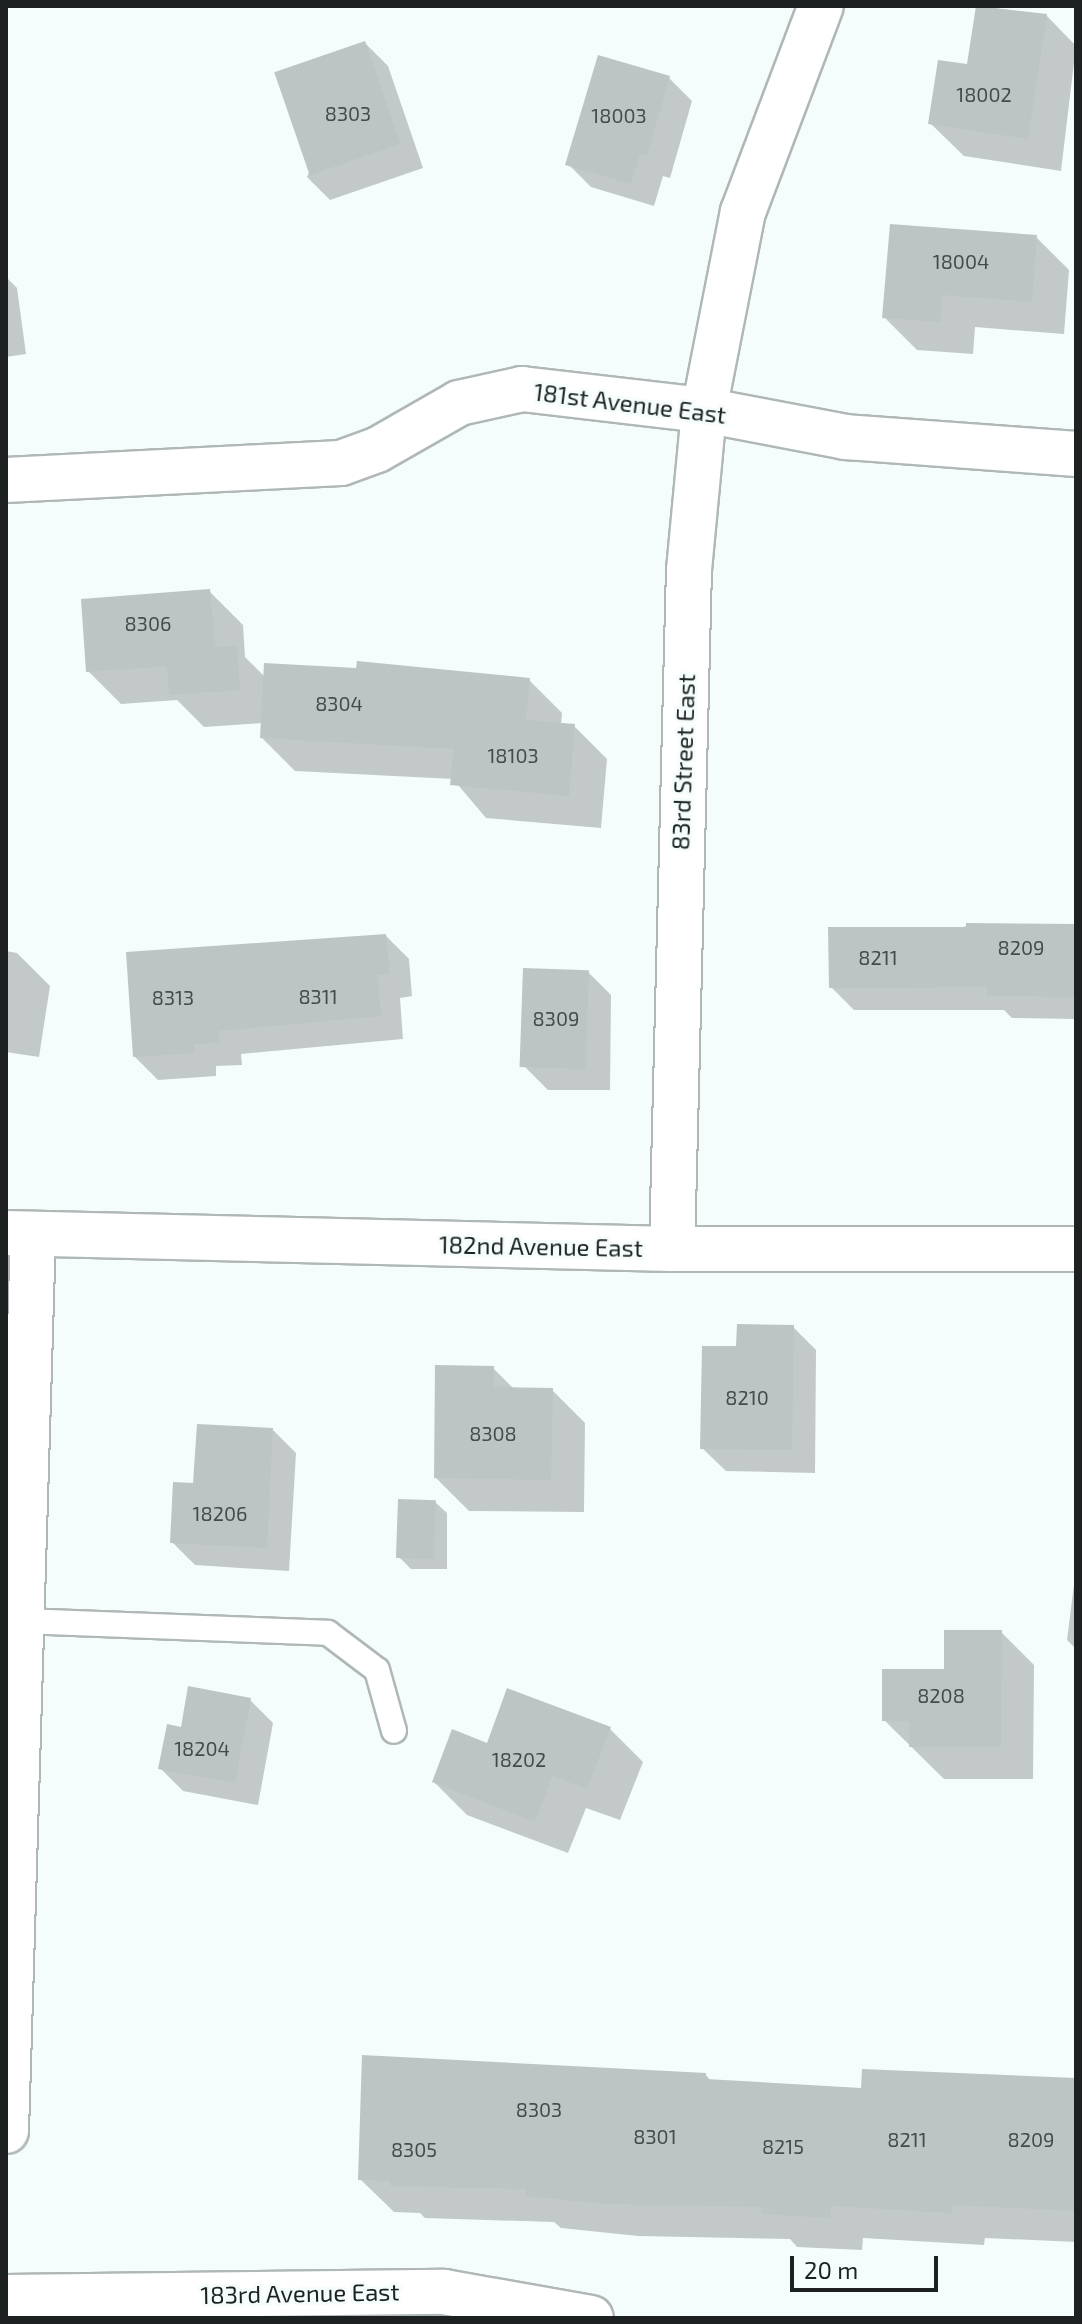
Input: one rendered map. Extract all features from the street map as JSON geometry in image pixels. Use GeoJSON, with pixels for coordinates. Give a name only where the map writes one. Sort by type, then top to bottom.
{"type":"FeatureCollection","features":[{"type":"Feature","properties":{"kind":"street","name":"83rd Street East"},"geometry":{"type":"LineString","coordinates":[[672,1249],[689,570],[704,410],[728,279],[759,158],[813,8]]}},
{"type":"Feature","properties":{"kind":"street","name":"181st Avenue East"},"geometry":{"type":"LineString","coordinates":[[6,480],[341,463],[377,450],[459,403],[522,389],[704,410],[845,437],[1076,454]]}},
{"type":"Feature","properties":{"kind":"street","name":"182nd Avenue East"},"geometry":{"type":"LineString","coordinates":[[20,1233],[672,1249],[1076,1249]]}},
{"type":"Feature","properties":{"kind":"street"},"geometry":{"type":"LineString","coordinates":[[6,2131],[21,1621],[20,1233]]}},
{"type":"Feature","properties":{"kind":"street","name":"183rd Avenue East"},"geometry":{"type":"LineString","coordinates":[[6,2297],[444,2292],[591,2318]]}},
{"type":"Feature","properties":{"kind":"lane"},"geometry":{"type":"LineString","coordinates":[[21,1621],[328,1633],[377,1670],[394,1731]]}},
{"type":"Feature","properties":{"kind":"building"},"geometry":{"type":"Polygon","coordinates":[[[976,6],[1047,14],[1028,139],[928,124],[938,60],[967,64],[976,6]]]}},
{"type":"Feature","properties":{"kind":"building"},"geometry":{"type":"Polygon","coordinates":[[[365,41],[400,144],[310,175],[274,72],[365,41]]]}},
{"type":"Feature","properties":{"kind":"building"},"geometry":{"type":"Polygon","coordinates":[[[598,55],[670,76],[647,156],[640,154],[631,184],[565,165],[598,55]]]}},
{"type":"Feature","properties":{"kind":"building"},"geometry":{"type":"Polygon","coordinates":[[[890,224],[1037,235],[1032,302],[942,295],[940,322],[882,318],[890,224]]]}},
{"type":"Feature","properties":{"kind":"building"},"geometry":{"type":"Polygon","coordinates":[[[210,589],[215,647],[237,646],[240,690],[169,695],[167,666],[86,672],[81,599],[210,589]]]}},
{"type":"Feature","properties":{"kind":"building"},"geometry":{"type":"Polygon","coordinates":[[[357,661],[530,678],[526,720],[575,724],[569,796],[450,785],[454,749],[260,738],[264,663],[356,668],[357,661]]]}},
{"type":"Feature","properties":{"kind":"building"},"geometry":{"type":"Polygon","coordinates":[[[966,923],[1076,924],[1075,997],[987,996],[987,987],[829,988],[828,927],[966,927],[966,923]]]}},
{"type":"Feature","properties":{"kind":"building"},"geometry":{"type":"Polygon","coordinates":[[[386,934],[390,974],[378,975],[381,1016],[219,1031],[220,1043],[194,1044],[194,1053],[133,1057],[126,952],[386,934]]]}},
{"type":"Feature","properties":{"kind":"building"},"geometry":{"type":"Polygon","coordinates":[[[523,968],[589,970],[586,1069],[520,1067],[523,968]]]}},
{"type":"Feature","properties":{"kind":"building"},"geometry":{"type":"Polygon","coordinates":[[[737,1324],[794,1325],[792,1450],[700,1449],[702,1346],[736,1346],[737,1324]]]}},
{"type":"Feature","properties":{"kind":"building"},"geometry":{"type":"Polygon","coordinates":[[[435,1365],[494,1366],[494,1387],[553,1388],[551,1480],[434,1478],[435,1365]]]}},
{"type":"Feature","properties":{"kind":"building"},"geometry":{"type":"Polygon","coordinates":[[[197,1424],[273,1428],[267,1548],[170,1543],[173,1482],[193,1483],[197,1424]]]}},
{"type":"Feature","properties":{"kind":"building"},"geometry":{"type":"Polygon","coordinates":[[[398,1499],[436,1500],[434,1559],[396,1558],[398,1499]]]}},
{"type":"Feature","properties":{"kind":"building"},"geometry":{"type":"Polygon","coordinates":[[[944,1630],[1002,1630],[1001,1747],[909,1747],[909,1721],[882,1721],[882,1669],[944,1669],[944,1630]]]}},
{"type":"Feature","properties":{"kind":"building"},"geometry":{"type":"Polygon","coordinates":[[[188,1686],[251,1698],[235,1783],[158,1769],[167,1724],[181,1727],[188,1686]]]}},
{"type":"Feature","properties":{"kind":"building"},"geometry":{"type":"Polygon","coordinates":[[[507,1688],[611,1727],[587,1789],[552,1776],[535,1822],[432,1782],[452,1729],[487,1743],[507,1688]]]}},
{"type":"Feature","properties":{"kind":"building"},"geometry":{"type":"Polygon","coordinates":[[[362,2055],[706,2073],[706,2079],[861,2088],[862,2069],[1076,2078],[1076,2211],[952,2205],[952,2213],[831,2206],[830,2218],[762,2214],[762,2207],[604,2204],[526,2196],[526,2189],[390,2186],[390,2181],[358,2180],[362,2055]]]}}]}
